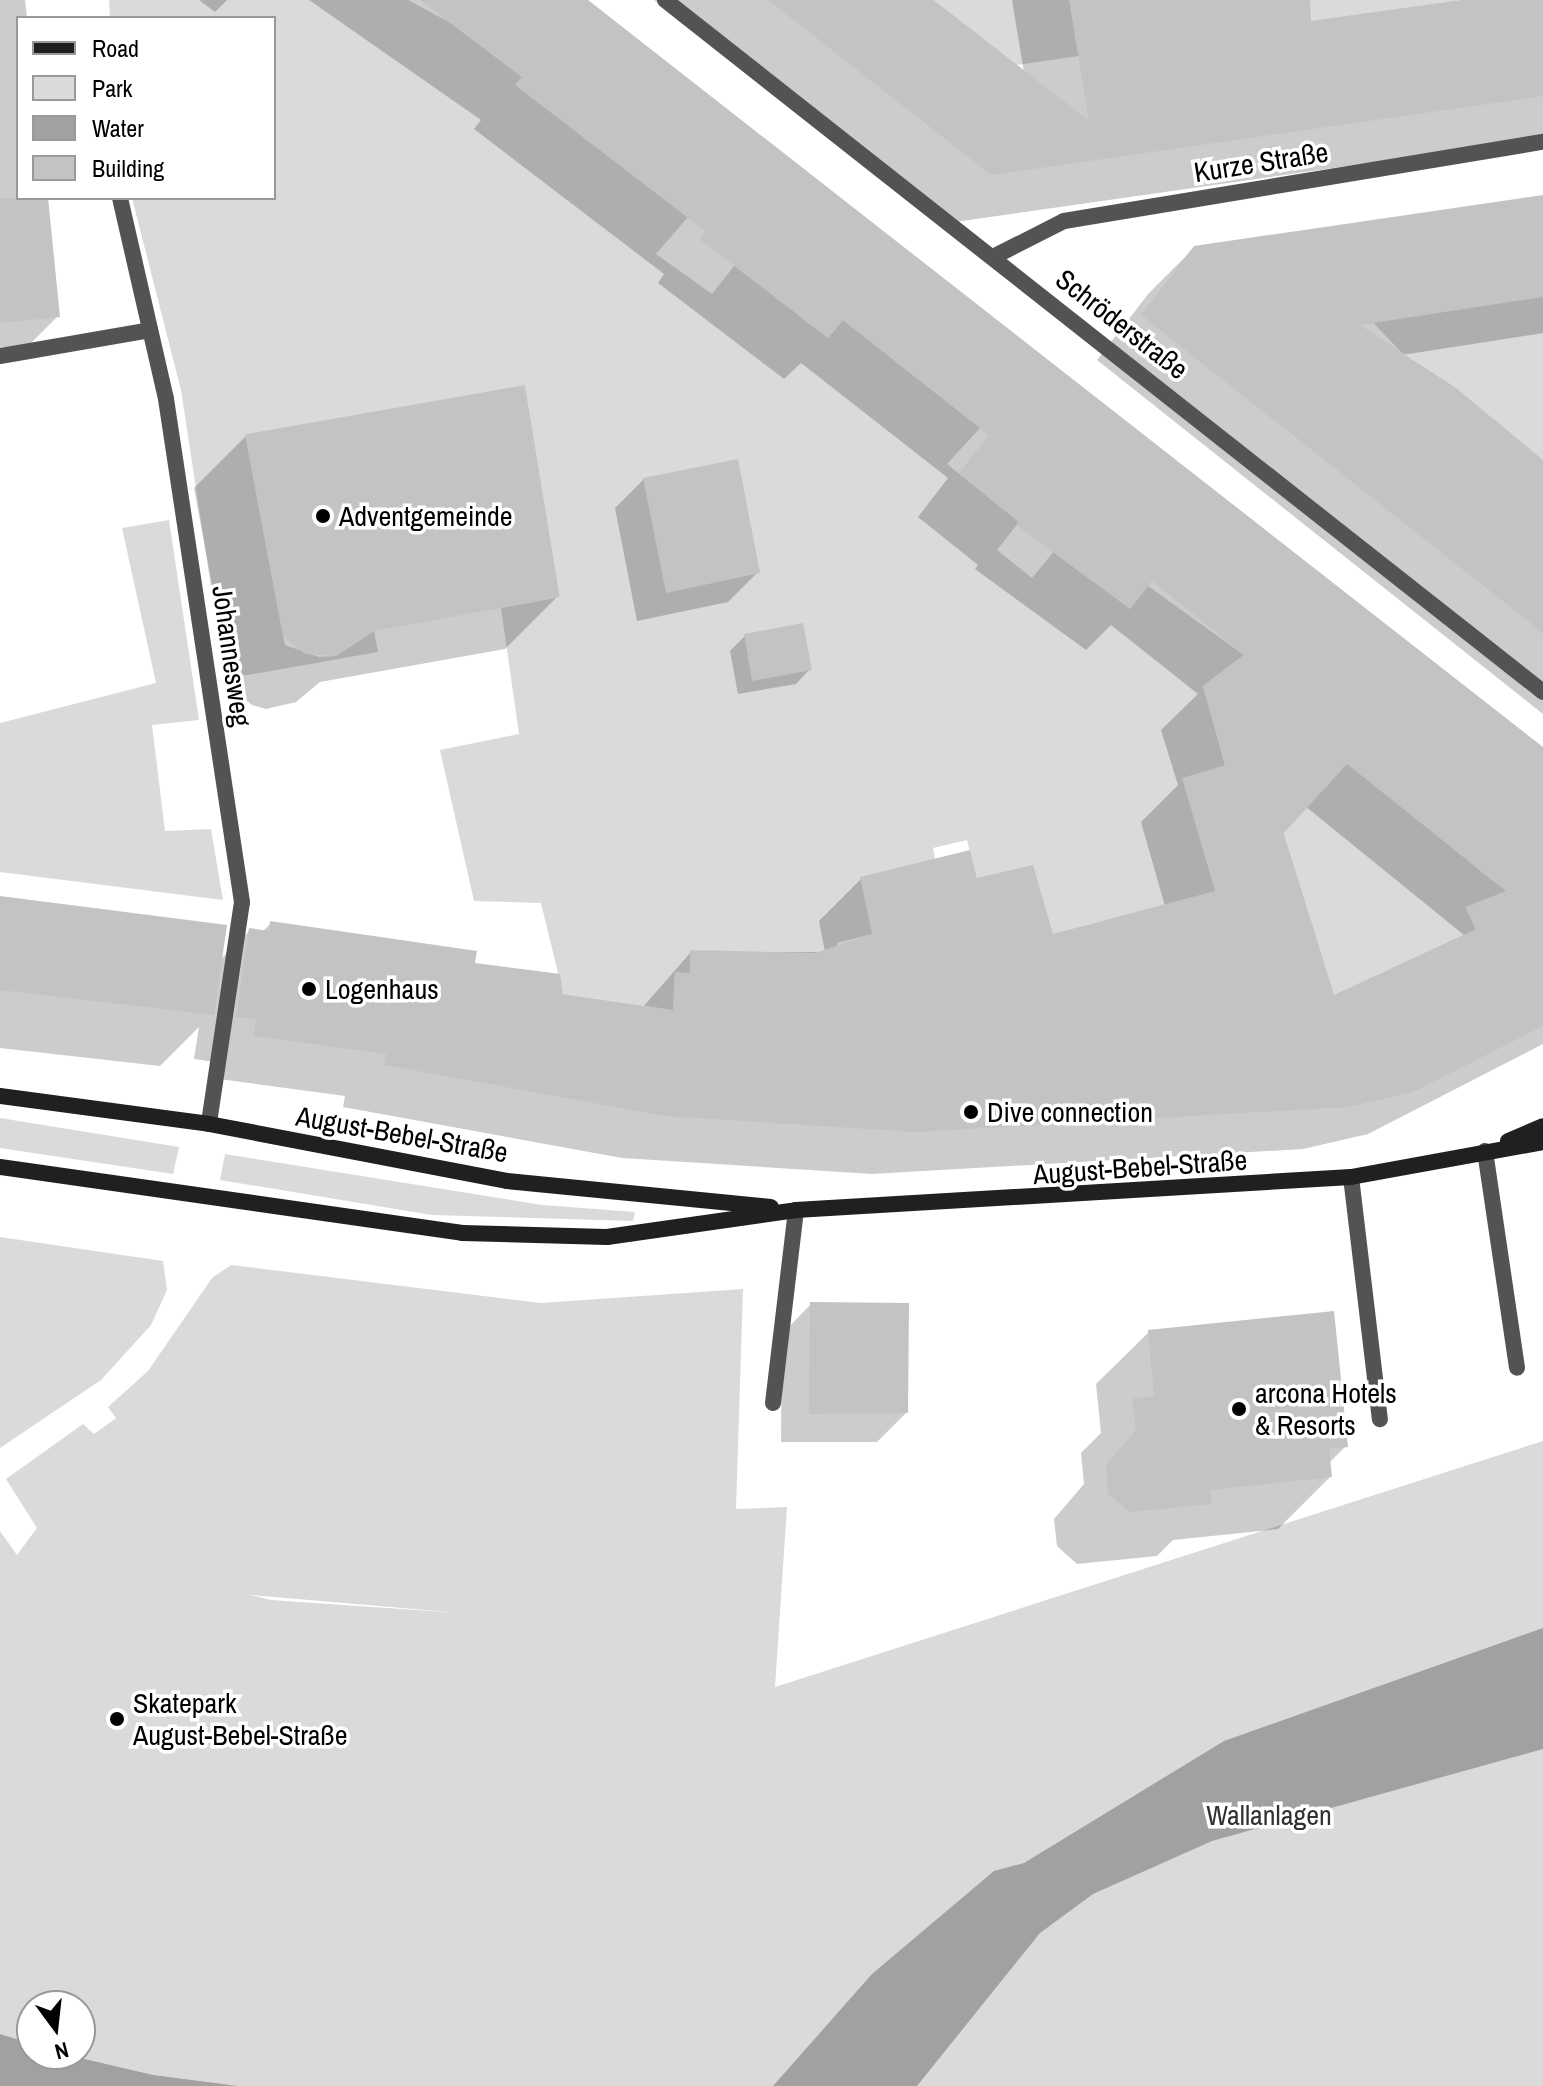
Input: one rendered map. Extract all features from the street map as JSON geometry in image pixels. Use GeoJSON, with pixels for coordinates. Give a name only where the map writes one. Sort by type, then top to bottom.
{"type":"FeatureCollection","features":[{"type":"Feature","properties":{"kind":"main road","name":"August-Bebel-Straße"},"geometry":{"type":"LineString","coordinates":[[0,1096],[209,1124],[507,1181],[796,1210]]}},
{"type":"Feature","properties":{"kind":"main road","name":"August-Bebel-Straße"},"geometry":{"type":"LineString","coordinates":[[1485,1151],[1543,1126]]}},
{"type":"Feature","properties":{"kind":"main road","name":"August-Bebel-Straße"},"geometry":{"type":"LineString","coordinates":[[0,1167],[462,1233],[607,1237],[796,1210],[1351,1177],[1543,1142]]}},
{"type":"Feature","properties":{"kind":"street","name":"Schröderstraße"},"geometry":{"type":"LineString","coordinates":[[665,0],[995,256],[1543,692]]}},
{"type":"Feature","properties":{"kind":"street","name":"Kurze Straße"},"geometry":{"type":"LineString","coordinates":[[995,256],[1064,221],[1543,142]]}},
{"type":"Feature","properties":{"kind":"street","name":"Johannesweg"},"geometry":{"type":"LineString","coordinates":[[120,200],[171,429],[242,902],[209,1124]]}},
{"type":"Feature","properties":{"kind":"street"},"geometry":{"type":"LineString","coordinates":[[0,356],[150,330]]}},
{"type":"Feature","properties":{"kind":"street"},"geometry":{"type":"LineString","coordinates":[[1485,1151],[1517,1368]]}},
{"type":"Feature","properties":{"kind":"street"},"geometry":{"type":"LineString","coordinates":[[1351,1177],[1380,1419]]}},
{"type":"Feature","properties":{"kind":"street"},"geometry":{"type":"LineString","coordinates":[[773,1403],[796,1210]]}},
{"type":"Feature","properties":{"kind":"green space"},"geometry":{"type":"Polygon","coordinates":[[[109,0],[408,0],[449,22],[522,77],[516,85],[688,217],[656,254],[712,294],[742,256],[799,316],[828,338],[843,320],[980,428],[947,464],[1019,522],[997,550],[1032,578],[1069,533],[1130,609],[1148,586],[1244,655],[1203,686],[1225,765],[1215,893],[1079,927],[1105,1023],[977,878],[967,840],[933,848],[940,886],[872,934],[837,943],[840,957],[691,950],[690,973],[675,973],[673,1010],[563,994],[541,903],[474,901],[440,750],[519,734],[501,608],[560,597],[525,386],[245,434],[285,645],[319,657],[336,656],[374,631],[378,652],[225,679],[181,390],[133,200],[276,200],[276,16],[110,16],[109,0]]]}},
{"type":"Feature","properties":{"kind":"green space"},"geometry":{"type":"Polygon","coordinates":[[[934,0],[1460,0],[1017,65],[934,0]]]}},
{"type":"Feature","properties":{"kind":"green space"},"geometry":{"type":"Polygon","coordinates":[[[1543,296],[1543,477],[1431,372],[1400,351],[1349,297],[1543,296]]]}},
{"type":"Feature","properties":{"kind":"green space"},"geometry":{"type":"Polygon","coordinates":[[[169,520],[199,720],[152,725],[165,831],[211,829],[223,900],[0,872],[0,723],[156,683],[122,528],[169,520]]]}},
{"type":"Feature","properties":{"kind":"green space"},"geometry":{"type":"Polygon","coordinates":[[[1347,762],[1493,881],[1537,879],[1466,908],[1478,933],[1381,973],[1303,1019],[1275,934],[1311,921],[1284,832],[1347,762]]]}},
{"type":"Feature","properties":{"kind":"green space"},"geometry":{"type":"Polygon","coordinates":[[[0,1118],[179,1147],[173,1174],[0,1148],[0,1118]]]}},
{"type":"Feature","properties":{"kind":"green space"},"geometry":{"type":"Polygon","coordinates":[[[225,1154],[542,1205],[635,1212],[633,1221],[432,1215],[220,1180],[225,1154]]]}},
{"type":"Feature","properties":{"kind":"green space"},"geometry":{"type":"Polygon","coordinates":[[[0,1237],[163,1261],[167,1290],[151,1325],[101,1380],[0,1448],[0,1237]]]}},
{"type":"Feature","properties":{"kind":"green space","name":"Wallanlagen"},"geometry":{"type":"Polygon","coordinates":[[[231,1265],[541,1303],[743,1289],[736,1509],[787,1507],[775,1687],[1543,1441],[1543,2086],[0,2086],[0,1531],[17,1555],[37,1528],[6,1479],[83,1424],[94,1434],[116,1418],[108,1407],[148,1371],[212,1278],[231,1265]],[[252,1595],[271,1600],[460,1613],[252,1595]]]}},
{"type":"Feature","properties":{"kind":"water"},"geometry":{"type":"Polygon","coordinates":[[[1543,1628],[1543,1749],[1212,1841],[1093,1894],[1040,1933],[917,2086],[773,2086],[872,1974],[994,1871],[1024,1863],[1224,1741],[1543,1628]]]}},
{"type":"Feature","properties":{"kind":"water"},"geometry":{"type":"Polygon","coordinates":[[[0,2034],[16,2039],[16,2070],[96,2070],[96,2062],[153,2075],[238,2086],[0,2086],[0,2034]]]}},
{"type":"Feature","properties":{"kind":"building"},"geometry":{"type":"Polygon","coordinates":[[[420,0],[588,0],[1543,747],[1543,1026],[1413,1092],[1347,1107],[916,1132],[665,1116],[384,1065],[386,1054],[254,1036],[256,1019],[236,1017],[249,928],[269,931],[270,921],[477,951],[475,963],[560,974],[563,994],[673,1010],[675,972],[690,973],[690,950],[815,953],[872,934],[860,877],[970,850],[977,878],[1033,865],[1053,934],[1215,891],[1182,778],[1226,765],[1203,686],[1244,655],[1152,581],[1130,609],[1016,525],[1019,522],[959,473],[989,435],[843,320],[828,338],[699,239],[705,231],[515,85],[522,77],[420,0]],[[1347,764],[1284,833],[1334,995],[1476,929],[1465,907],[1506,891],[1347,764]]]}},
{"type":"Feature","properties":{"kind":"building"},"geometry":{"type":"Polygon","coordinates":[[[768,0],[934,0],[1089,121],[1069,0],[1310,0],[1311,21],[1460,0],[1543,0],[1543,96],[991,175],[768,0]]]}},
{"type":"Feature","properties":{"kind":"building"},"geometry":{"type":"Polygon","coordinates":[[[1543,195],[1543,297],[1360,325],[1456,388],[1543,460],[1543,633],[1141,315],[1194,246],[1543,195]]]}},
{"type":"Feature","properties":{"kind":"building"},"geometry":{"type":"Polygon","coordinates":[[[0,198],[48,200],[60,317],[0,323],[0,198]]]}},
{"type":"Feature","properties":{"kind":"building","name":"Adventgemeinde"},"geometry":{"type":"Polygon","coordinates":[[[525,385],[560,597],[374,631],[336,656],[305,654],[283,636],[245,434],[525,385]]]}},
{"type":"Feature","properties":{"kind":"building"},"geometry":{"type":"Polygon","coordinates":[[[738,459],[760,573],[666,593],[643,478],[738,459]]]}},
{"type":"Feature","properties":{"kind":"building"},"geometry":{"type":"Polygon","coordinates":[[[803,623],[812,670],[752,681],[744,634],[803,623]]]}},
{"type":"Feature","properties":{"kind":"building"},"geometry":{"type":"Polygon","coordinates":[[[0,896],[227,925],[214,1015],[0,990],[0,896]]]}},
{"type":"Feature","properties":{"kind":"building"},"geometry":{"type":"Polygon","coordinates":[[[810,1302],[909,1303],[908,1413],[809,1414],[810,1302]]]}},
{"type":"Feature","properties":{"kind":"building","name":"arcona Hotels & Resorts"},"geometry":{"type":"Polygon","coordinates":[[[1334,1311],[1348,1447],[1329,1449],[1332,1477],[1210,1490],[1211,1504],[1130,1512],[1108,1494],[1106,1465],[1136,1430],[1132,1399],[1154,1396],[1148,1330],[1334,1311]]]}},
{"type":"Feature","properties":{"kind":"place","name":"Adventgemeinde"},"geometry":{"type":"Point","coordinates":[323,516]}},
{"type":"Feature","properties":{"kind":"place","name":"Logenhaus"},"geometry":{"type":"Point","coordinates":[309,989]}},
{"type":"Feature","properties":{"kind":"place","name":"Dive connection"},"geometry":{"type":"Point","coordinates":[971,1112]}},
{"type":"Feature","properties":{"kind":"place","name":"arcona Hotels & Resorts"},"geometry":{"type":"Point","coordinates":[1239,1409]}},
{"type":"Feature","properties":{"kind":"place","name":"Skatepark August-Bebel-Straße"},"geometry":{"type":"Point","coordinates":[117,1719]}}]}
